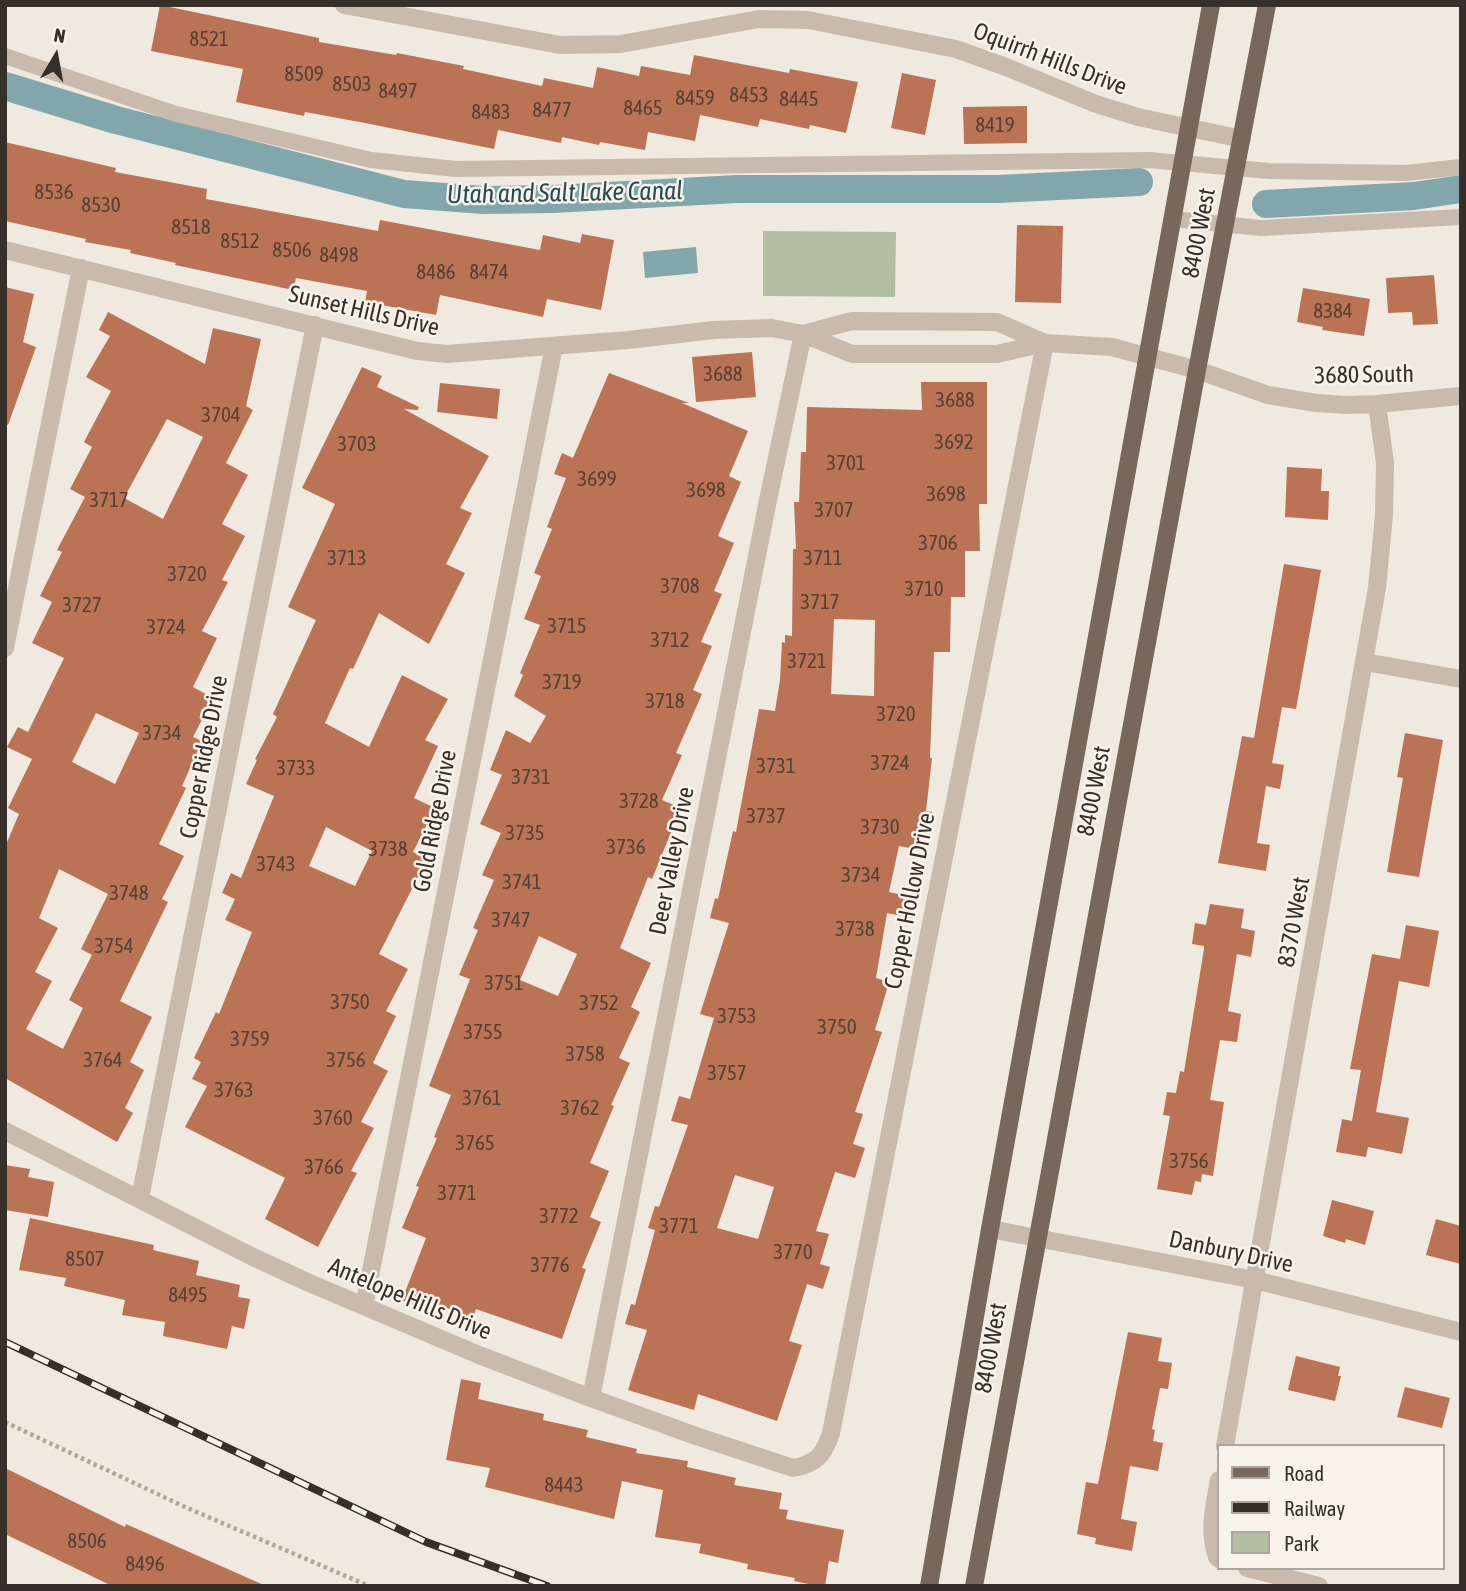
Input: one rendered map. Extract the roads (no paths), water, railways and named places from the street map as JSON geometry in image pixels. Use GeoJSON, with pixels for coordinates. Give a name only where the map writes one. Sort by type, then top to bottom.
{"type":"FeatureCollection","features":[{"type":"Feature","properties":{"kind":"main road","name":"8400 West"},"geometry":{"type":"LineString","coordinates":[[929,1586],[990,1229],[1211,5]]}},
{"type":"Feature","properties":{"kind":"main road","name":"8400 West"},"geometry":{"type":"LineString","coordinates":[[974,1586],[1197,370],[1267,5]]}},
{"type":"Feature","properties":{"kind":"street","name":"Oquirrh Hills Drive"},"geometry":{"type":"LineString","coordinates":[[344,5],[571,46],[621,44],[759,19],[808,20],[956,49],[1096,104],[1188,130],[1242,139]]}},
{"type":"Feature","properties":{"kind":"street","name":"Sunset Hills Drive"},"geometry":{"type":"LineString","coordinates":[[5,250],[417,351],[447,354],[714,330],[772,328],[803,334],[852,354],[997,354],[1045,343],[1091,345],[1149,356]]}},
{"type":"Feature","properties":{"kind":"street"},"geometry":{"type":"LineString","coordinates":[[5,648],[81,268]]}},
{"type":"Feature","properties":{"kind":"street","name":"Sunset Hills Drive"},"geometry":{"type":"LineString","coordinates":[[803,334],[852,321],[997,322],[1045,343]]}},
{"type":"Feature","properties":{"kind":"street","name":"Copper Ridge Drive"},"geometry":{"type":"LineString","coordinates":[[140,1198],[315,325]]}},
{"type":"Feature","properties":{"kind":"street","name":"Deer Valley Drive"},"geometry":{"type":"LineString","coordinates":[[591,1398],[803,334]]}},
{"type":"Feature","properties":{"kind":"street","name":"Copper Hollow Drive"},"geometry":{"type":"LineString","coordinates":[[812,1463],[818,1460],[826,1448],[831,1433],[1045,343]]}},
{"type":"Feature","properties":{"kind":"street","name":"Gold Ridge Drive"},"geometry":{"type":"LineString","coordinates":[[364,1306],[554,346]]}},
{"type":"Feature","properties":{"kind":"street","name":"3680 South"},"geometry":{"type":"LineString","coordinates":[[1149,356],[1268,395],[1326,404],[1377,404],[1461,396]]}},
{"type":"Feature","properties":{"kind":"street","name":"8370 West"},"geometry":{"type":"LineString","coordinates":[[1225,1444],[1377,588],[1384,515],[1385,463],[1377,404]]}},
{"type":"Feature","properties":{"kind":"street"},"geometry":{"type":"LineString","coordinates":[[1365,662],[1461,679]]}},
{"type":"Feature","properties":{"kind":"street","name":"Antelope Hills Drive"},"geometry":{"type":"LineString","coordinates":[[5,1131],[251,1256],[479,1355],[696,1436],[793,1468],[812,1463]]}},
{"type":"Feature","properties":{"kind":"street","name":"Danbury Drive"},"geometry":{"type":"LineString","coordinates":[[990,1229],[1255,1280],[1461,1332]]}},
{"type":"Feature","properties":{"kind":"street"},"geometry":{"type":"LineString","coordinates":[[1218,1486],[1211,1525],[1212,1542],[1218,1558]]}},
{"type":"Feature","properties":{"kind":"street"},"geometry":{"type":"LineString","coordinates":[[1255,1570],[1319,1586]]}},
{"type":"Feature","properties":{"kind":"lane"},"geometry":{"type":"LineString","coordinates":[[5,56],[176,114],[371,160],[456,169],[1141,160],[1237,166],[1269,171],[1406,173],[1461,167]]}},
{"type":"Feature","properties":{"kind":"lane"},"geometry":{"type":"LineString","coordinates":[[1173,219],[1261,228],[1461,217]]}},
{"type":"Feature","properties":{"kind":"water"},"geometry":{"type":"Polygon","coordinates":[[[696,247],[698,273],[645,278],[643,252],[696,247]]]}},
{"type":"Feature","properties":{"kind":"waterway","name":"Utah and Salt Lake Canal"},"geometry":{"type":"LineString","coordinates":[[5,86],[116,120],[404,194],[484,200],[553,199],[737,189],[998,189],[1139,182]]}},
{"type":"Feature","properties":{"kind":"waterway","name":"Utah and Salt Lake Canal"},"geometry":{"type":"LineString","coordinates":[[1266,204],[1414,196],[1461,189]]}},
{"type":"Feature","properties":{"kind":"railway"},"geometry":{"type":"LineString","coordinates":[[5,1342],[426,1542],[547,1586]]}}]}
